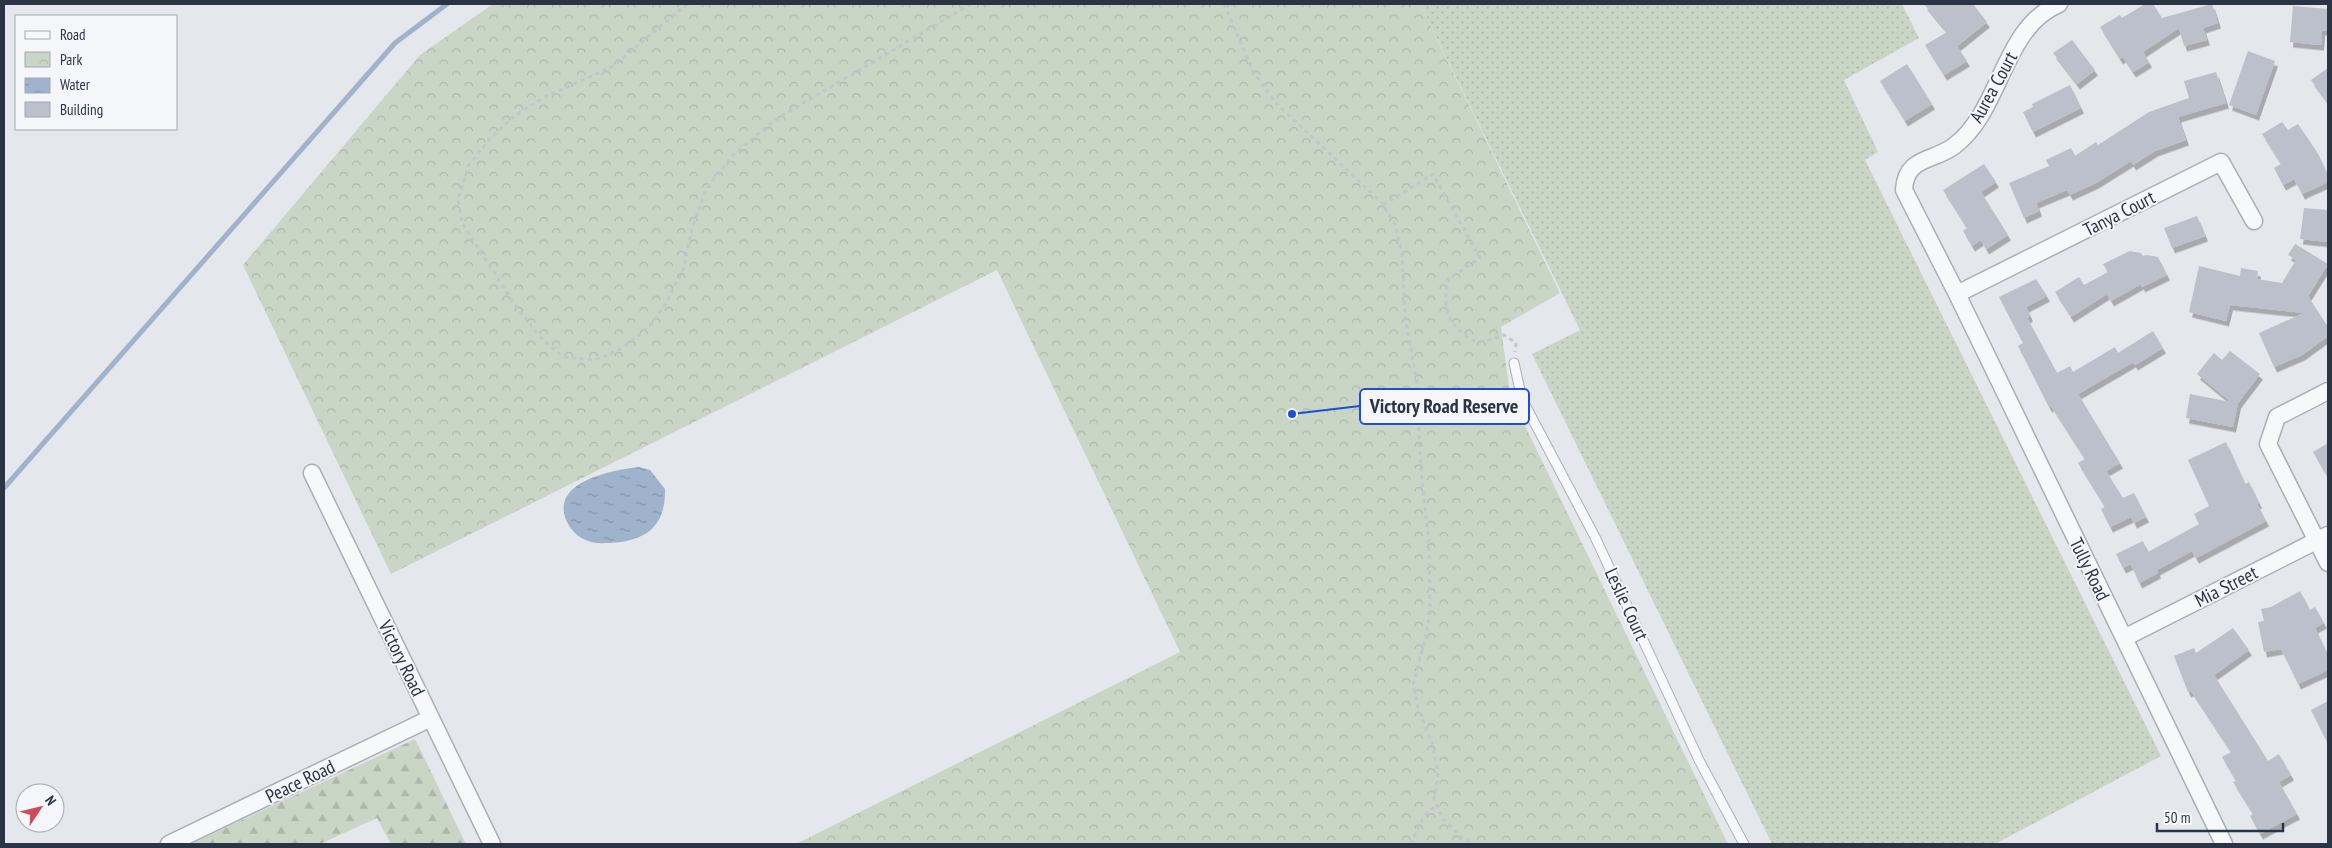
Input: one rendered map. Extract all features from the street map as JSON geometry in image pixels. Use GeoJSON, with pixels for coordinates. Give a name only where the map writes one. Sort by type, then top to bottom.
{"type":"FeatureCollection","features":[{"type":"Feature","properties":{"kind":"street","name":"Aurea Court"},"geometry":{"type":"LineString","coordinates":[[1957,294],[1904,190],[1907,173],[1916,164],[1954,146],[1976,123],[2022,35],[2048,6]]}},
{"type":"Feature","properties":{"kind":"street","name":"Tanya Court"},"geometry":{"type":"LineString","coordinates":[[1957,294],[2221,162],[2254,221]]}},
{"type":"Feature","properties":{"kind":"street","name":"Tully Road"},"geometry":{"type":"LineString","coordinates":[[1957,294],[2224,844]]}},
{"type":"Feature","properties":{"kind":"street"},"geometry":{"type":"LineString","coordinates":[[2328,391],[2277,417],[2268,444],[2323,538],[2328,563]]}},
{"type":"Feature","properties":{"kind":"street","name":"Victory Road"},"geometry":{"type":"LineString","coordinates":[[312,473],[492,844]]}},
{"type":"Feature","properties":{"kind":"street","name":"Mia Street"},"geometry":{"type":"LineString","coordinates":[[2124,638],[2323,538]]}},
{"type":"Feature","properties":{"kind":"street","name":"Peace Road"},"geometry":{"type":"LineString","coordinates":[[169,844],[431,718]]}},
{"type":"Feature","properties":{"kind":"lane","name":"Leslie Court"},"geometry":{"type":"LineString","coordinates":[[1514,363],[1522,399],[1595,537],[1699,760],[1744,844]]}},
{"type":"Feature","properties":{"kind":"path"},"geometry":{"type":"LineString","coordinates":[[687,4],[612,67],[544,98],[512,117],[488,140],[469,165],[458,199],[462,223],[515,305],[540,337],[563,357],[595,360],[621,349],[649,327],[665,305],[683,270],[692,229],[706,189],[733,155],[775,120],[971,4]]}},
{"type":"Feature","properties":{"kind":"path"},"geometry":{"type":"LineString","coordinates":[[1224,4],[1253,71],[1275,102],[1383,205],[1395,224],[1402,255],[1405,315],[1416,377],[1421,470],[1429,544],[1430,610],[1426,636],[1413,685],[1418,708],[1432,743],[1438,772],[1434,799],[1442,818],[1462,838],[1474,844]]}},
{"type":"Feature","properties":{"kind":"path"},"geometry":{"type":"LineString","coordinates":[[1383,205],[1433,174],[1480,258],[1448,278],[1445,299],[1448,318],[1460,331],[1475,342],[1488,341],[1504,335],[1516,343],[1514,363]]}},
{"type":"Feature","properties":{"kind":"path"},"geometry":{"type":"LineString","coordinates":[[1411,844],[1420,822],[1432,808],[1437,806]]}},
{"type":"Feature","properties":{"kind":"green space"},"geometry":{"type":"Polygon","coordinates":[[[493,4],[1420,4],[1560,293],[1501,327],[1510,395],[1728,844],[796,844],[1180,652],[997,270],[391,574],[243,265],[420,55],[493,4]]]}},
{"type":"Feature","properties":{"kind":"green space"},"geometry":{"type":"Polygon","coordinates":[[[1420,4],[1902,4],[1919,38],[1844,80],[1878,152],[1865,160],[2161,756],[1995,844],[1772,844],[1532,354],[1580,330],[1420,4]]]}},
{"type":"Feature","properties":{"kind":"green space"},"geometry":{"type":"Polygon","coordinates":[[[415,739],[466,844],[391,844],[377,818],[320,844],[191,844],[415,739]]]}},
{"type":"Feature","properties":{"kind":"water"},"geometry":{"type":"Polygon","coordinates":[[[639,467],[650,470],[665,489],[662,513],[658,522],[644,535],[623,542],[591,542],[575,533],[566,520],[564,507],[567,496],[587,480],[615,471],[639,467]]]}},
{"type":"Feature","properties":{"kind":"building"},"geometry":{"type":"Polygon","coordinates":[[[1924,4],[1973,4],[1987,22],[1957,46],[1967,61],[1944,75],[1925,45],[1947,32],[1924,4]]]}},
{"type":"Feature","properties":{"kind":"building"},"geometry":{"type":"Polygon","coordinates":[[[2145,4],[2153,4],[2162,18],[2212,4],[2218,23],[2203,28],[2207,40],[2184,46],[2179,28],[2143,52],[2149,62],[2133,72],[2123,57],[2120,59],[2100,27],[2120,15],[2122,18],[2145,4]]]}},
{"type":"Feature","properties":{"kind":"building"},"geometry":{"type":"Polygon","coordinates":[[[2293,6],[2328,9],[2328,31],[2322,30],[2321,45],[2290,42],[2293,6]]]}},
{"type":"Feature","properties":{"kind":"building"},"geometry":{"type":"Polygon","coordinates":[[[2072,40],[2095,70],[2077,84],[2053,53],[2072,40]]]}},
{"type":"Feature","properties":{"kind":"building"},"geometry":{"type":"Polygon","coordinates":[[[2248,51],[2275,61],[2256,115],[2229,105],[2248,51]]]}},
{"type":"Feature","properties":{"kind":"building"},"geometry":{"type":"Polygon","coordinates":[[[1907,64],[1932,104],[1905,121],[1880,81],[1907,64]]]}},
{"type":"Feature","properties":{"kind":"building"},"geometry":{"type":"Polygon","coordinates":[[[2328,68],[2328,103],[2311,80],[2328,68]]]}},
{"type":"Feature","properties":{"kind":"building"},"geometry":{"type":"Polygon","coordinates":[[[2216,72],[2226,103],[2178,117],[2186,140],[2155,151],[2133,165],[2131,161],[2096,183],[2070,195],[2067,190],[2036,203],[2039,211],[2024,218],[2009,183],[2049,166],[2046,160],[2071,148],[2075,156],[2096,142],[2098,145],[2149,112],[2189,98],[2184,81],[2216,72]]]}},
{"type":"Feature","properties":{"kind":"building"},"geometry":{"type":"Polygon","coordinates":[[[2070,85],[2081,108],[2033,132],[2023,112],[2033,107],[2032,104],[2070,85]]]}},
{"type":"Feature","properties":{"kind":"building"},"geometry":{"type":"Polygon","coordinates":[[[2282,122],[2288,130],[2298,124],[2317,152],[2328,176],[2328,182],[2302,194],[2294,179],[2283,185],[2274,168],[2281,164],[2262,134],[2282,122]]]}},
{"type":"Feature","properties":{"kind":"building"},"geometry":{"type":"Polygon","coordinates":[[[1984,164],[1996,182],[1981,192],[2008,235],[1986,249],[1981,240],[1972,246],[1963,231],[1967,228],[1943,190],[1984,164]]]}},
{"type":"Feature","properties":{"kind":"building"},"geometry":{"type":"Polygon","coordinates":[[[2304,208],[2328,210],[2328,242],[2300,239],[2304,208]]]}},
{"type":"Feature","properties":{"kind":"building"},"geometry":{"type":"Polygon","coordinates":[[[2197,216],[2205,236],[2172,248],[2164,228],[2197,216]]]}},
{"type":"Feature","properties":{"kind":"building"},"geometry":{"type":"Polygon","coordinates":[[[2295,244],[2328,264],[2308,296],[2328,327],[2328,336],[2302,355],[2274,367],[2259,333],[2304,313],[2230,305],[2226,321],[2189,312],[2199,266],[2240,276],[2241,268],[2258,271],[2257,279],[2282,283],[2296,260],[2288,255],[2295,244]]]}},
{"type":"Feature","properties":{"kind":"building"},"geometry":{"type":"Polygon","coordinates":[[[2130,251],[2141,253],[2143,256],[2158,257],[2167,275],[2142,287],[2141,284],[2111,301],[2107,294],[2071,317],[2055,292],[2079,277],[2084,285],[2108,272],[2103,264],[2130,251]]]}},
{"type":"Feature","properties":{"kind":"building"},"geometry":{"type":"Polygon","coordinates":[[[2036,279],[2047,296],[2026,307],[2030,316],[2027,318],[2057,373],[2070,366],[2073,372],[2115,347],[2118,353],[2153,331],[2163,348],[2135,365],[2133,362],[2078,394],[2120,463],[2106,471],[2123,498],[2134,493],[2146,517],[2134,523],[2131,517],[2110,527],[2101,509],[2105,507],[2078,463],[2085,459],[2051,406],[2049,407],[2018,346],[2023,343],[1999,297],[2036,279]]]}},
{"type":"Feature","properties":{"kind":"building"},"geometry":{"type":"Polygon","coordinates":[[[2230,351],[2260,374],[2238,403],[2233,427],[2186,418],[2190,394],[2231,402],[2197,374],[2214,353],[2222,360],[2230,351]]]}},
{"type":"Feature","properties":{"kind":"building"},"geometry":{"type":"Polygon","coordinates":[[[2226,442],[2245,484],[2249,482],[2266,521],[2196,558],[2192,551],[2157,570],[2158,573],[2139,583],[2131,564],[2123,568],[2116,554],[2143,541],[2148,552],[2199,524],[2194,514],[2209,506],[2188,460],[2226,442]]]}},
{"type":"Feature","properties":{"kind":"building"},"geometry":{"type":"Polygon","coordinates":[[[2328,443],[2328,478],[2313,452],[2328,443]]]}},
{"type":"Feature","properties":{"kind":"building"},"geometry":{"type":"Polygon","coordinates":[[[2300,591],[2310,610],[2315,607],[2324,623],[2315,628],[2328,655],[2328,670],[2298,684],[2281,649],[2264,652],[2258,622],[2264,621],[2261,609],[2271,607],[2300,591]]]}},
{"type":"Feature","properties":{"kind":"building"},"geometry":{"type":"Polygon","coordinates":[[[2233,628],[2249,650],[2214,675],[2268,761],[2279,754],[2291,775],[2279,782],[2297,814],[2260,834],[2250,816],[2253,814],[2233,782],[2236,781],[2222,757],[2231,752],[2191,691],[2188,692],[2174,656],[2194,648],[2196,653],[2233,628]]]}},
{"type":"Feature","properties":{"kind":"building"},"geometry":{"type":"Polygon","coordinates":[[[2328,701],[2328,744],[2311,710],[2328,701]]]}},
{"type":"Feature","properties":{"kind":"waterway"},"geometry":{"type":"LineString","coordinates":[[4,488],[395,43],[447,4]]}},
{"type":"Feature","properties":{"kind":"place","name":"Victory Road Reserve"},"geometry":{"type":"Point","coordinates":[1292,414]}}]}
